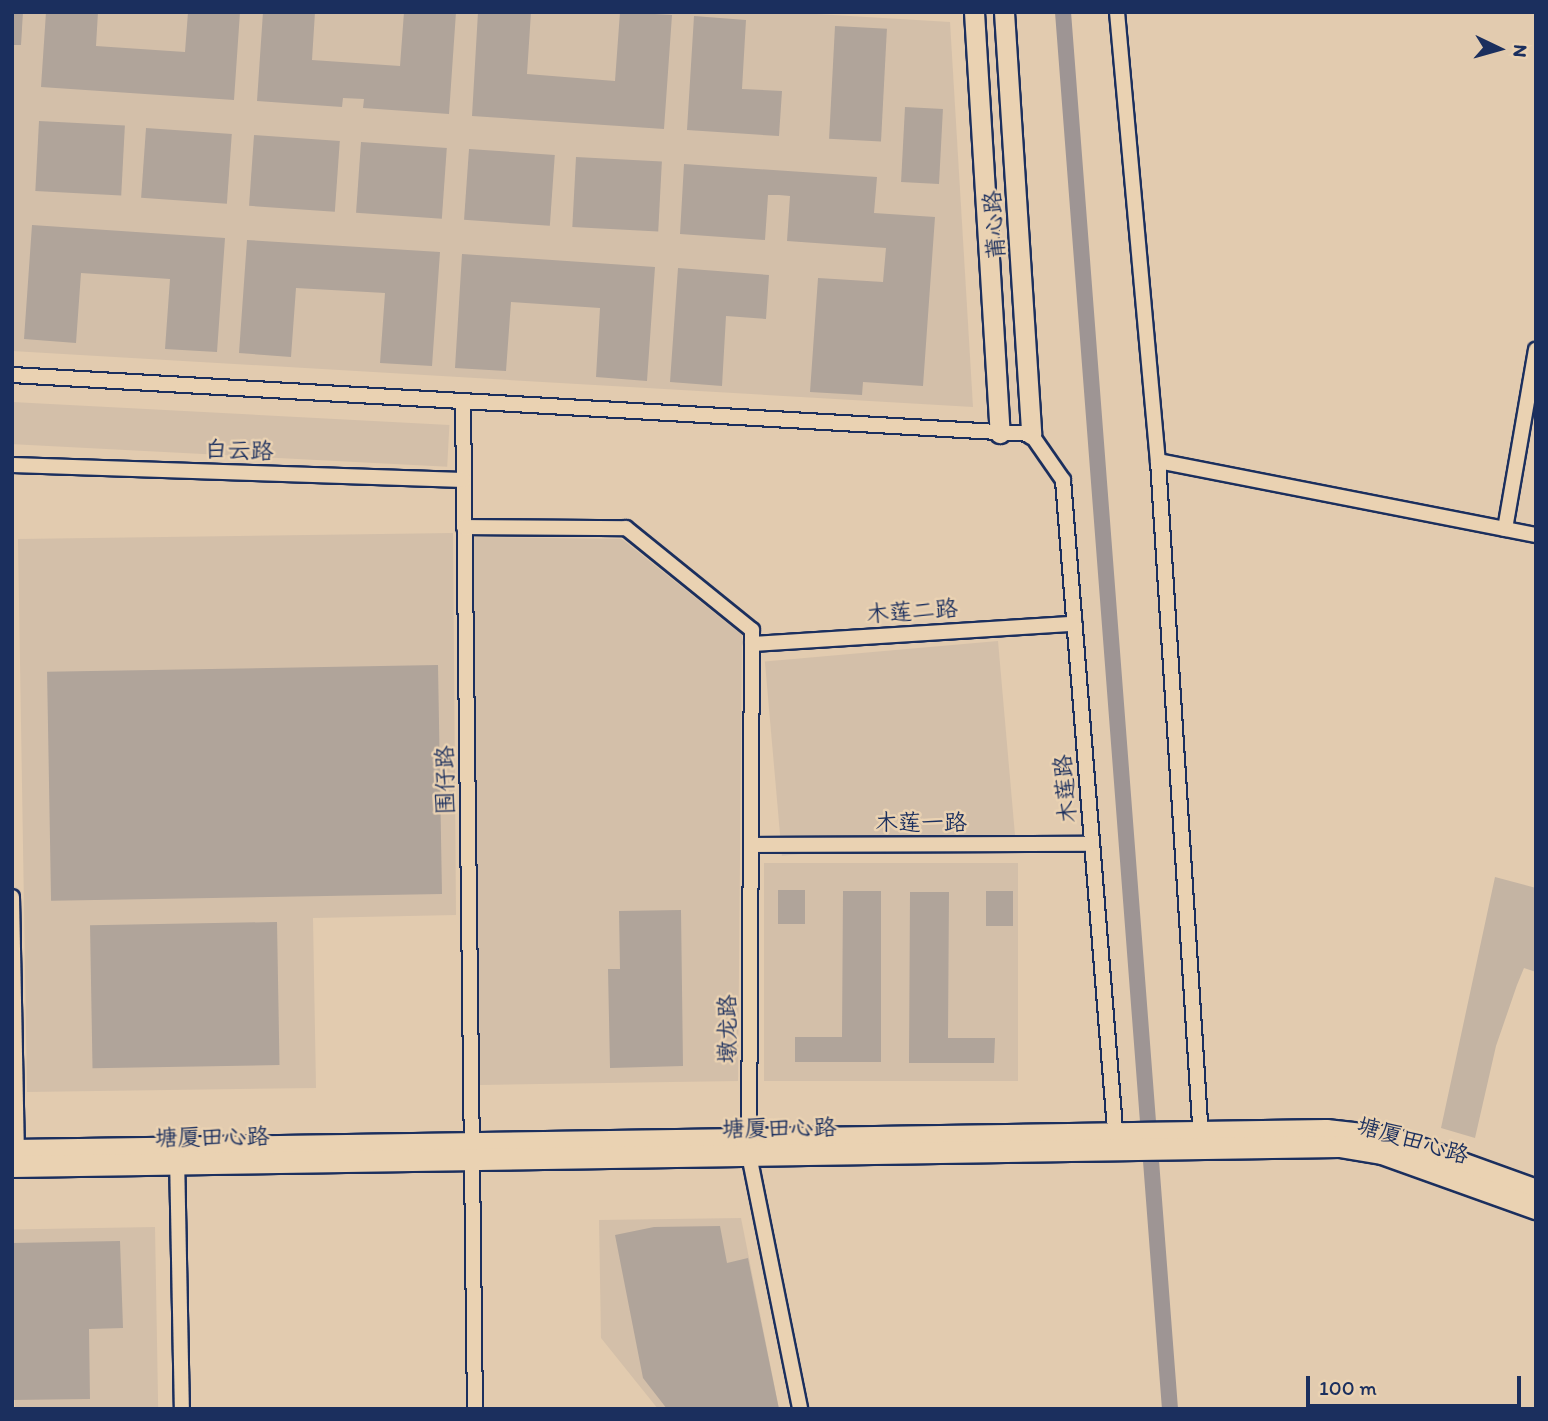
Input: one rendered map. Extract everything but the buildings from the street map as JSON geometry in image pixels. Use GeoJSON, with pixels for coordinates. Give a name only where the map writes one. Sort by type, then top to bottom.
{"type":"FeatureCollection","features":[{"type":"Feature","properties":{"kind":"main road","name":"塘厦田心路"},"geometry":{"type":"LineString","coordinates":[[15,1158],[1190,1140],[1367,1133],[1408,1143],[1536,1190]]}},
{"type":"Feature","properties":{"kind":"main road","name":"塘厦田心路"},"geometry":{"type":"LineString","coordinates":[[1190,1140],[1353,1147],[1401,1159],[1536,1208]]}},
{"type":"Feature","properties":{"kind":"street","name":"莆心路"},"geometry":{"type":"LineString","coordinates":[[974,12],[1000,433]]}},
{"type":"Feature","properties":{"kind":"street","name":"莆心路"},"geometry":{"type":"LineString","coordinates":[[1004,12],[1031,434]]}},
{"type":"Feature","properties":{"kind":"street"},"geometry":{"type":"LineString","coordinates":[[1117,12],[1158,461],[1190,1140]]}},
{"type":"Feature","properties":{"kind":"street"},"geometry":{"type":"LineString","coordinates":[[1504,528],[1536,350]]}},
{"type":"Feature","properties":{"kind":"street"},"geometry":{"type":"LineString","coordinates":[[12,374],[1031,434]]}},
{"type":"Feature","properties":{"kind":"street","name":"围仔路"},"geometry":{"type":"LineString","coordinates":[[463,401],[475,1409]]}},
{"type":"Feature","properties":{"kind":"street","name":"木莲路"},"geometry":{"type":"LineString","coordinates":[[1031,434],[1063,480],[1116,1141]]}},
{"type":"Feature","properties":{"kind":"street"},"geometry":{"type":"LineString","coordinates":[[1158,461],[1536,535]]}},
{"type":"Feature","properties":{"kind":"street","name":"白云路"},"geometry":{"type":"LineString","coordinates":[[12,465],[464,480]]}},
{"type":"Feature","properties":{"kind":"street"},"geometry":{"type":"LineString","coordinates":[[464,527],[626,528],[752,630],[752,644]]}},
{"type":"Feature","properties":{"kind":"street","name":"木莲二路"},"geometry":{"type":"LineString","coordinates":[[752,644],[1074,624]]}},
{"type":"Feature","properties":{"kind":"street","name":"墩龙路"},"geometry":{"type":"LineString","coordinates":[[752,644],[749,1146],[800,1409]]}},
{"type":"Feature","properties":{"kind":"street","name":"木莲一路"},"geometry":{"type":"LineString","coordinates":[[751,845],[1092,844]]}},
{"type":"Feature","properties":{"kind":"street"},"geometry":{"type":"LineString","coordinates":[[12,897],[15,1158]]}},
{"type":"Feature","properties":{"kind":"street"},"geometry":{"type":"LineString","coordinates":[[177,1155],[182,1409]]}},
{"type":"Feature","properties":{"kind":"shaded area"},"geometry":{"type":"Polygon","coordinates":[[[12,12],[783,12],[950,22],[973,407],[12,351],[12,12]]]}},
{"type":"Feature","properties":{"kind":"shaded area"},"geometry":{"type":"Polygon","coordinates":[[[12,402],[449,425],[447,467],[12,444],[12,402]]]}},
{"type":"Feature","properties":{"kind":"shaded area"},"geometry":{"type":"Polygon","coordinates":[[[453,533],[456,915],[313,918],[316,1088],[27,1092],[18,539],[453,533]]]}},
{"type":"Feature","properties":{"kind":"shaded area"},"geometry":{"type":"Polygon","coordinates":[[[473,537],[622,539],[742,635],[738,1081],[480,1085],[473,537]]]}},
{"type":"Feature","properties":{"kind":"shaded area"},"geometry":{"type":"Polygon","coordinates":[[[998,641],[1015,835],[782,856],[765,661],[998,641]]]}},
{"type":"Feature","properties":{"kind":"shaded area"},"geometry":{"type":"Polygon","coordinates":[[[764,863],[1018,863],[1018,1081],[764,1081],[764,863]]]}},
{"type":"Feature","properties":{"kind":"shaded area"},"geometry":{"type":"Polygon","coordinates":[[[1495,877],[1536,888],[1536,972],[1524,968],[1517,985],[1496,1046],[1475,1138],[1441,1128],[1495,877]]]}},
{"type":"Feature","properties":{"kind":"shaded area"},"geometry":{"type":"Polygon","coordinates":[[[741,1218],[779,1409],[658,1409],[601,1338],[599,1220],[741,1218]]]}},
{"type":"Feature","properties":{"kind":"shaded area"},"geometry":{"type":"Polygon","coordinates":[[[155,1227],[158,1409],[15,1409],[12,1229],[155,1227]]]}},
{"type":"Feature","properties":{"kind":"waterway"},"geometry":{"type":"LineString","coordinates":[[1063,12],[1170,1409]]}}]}
